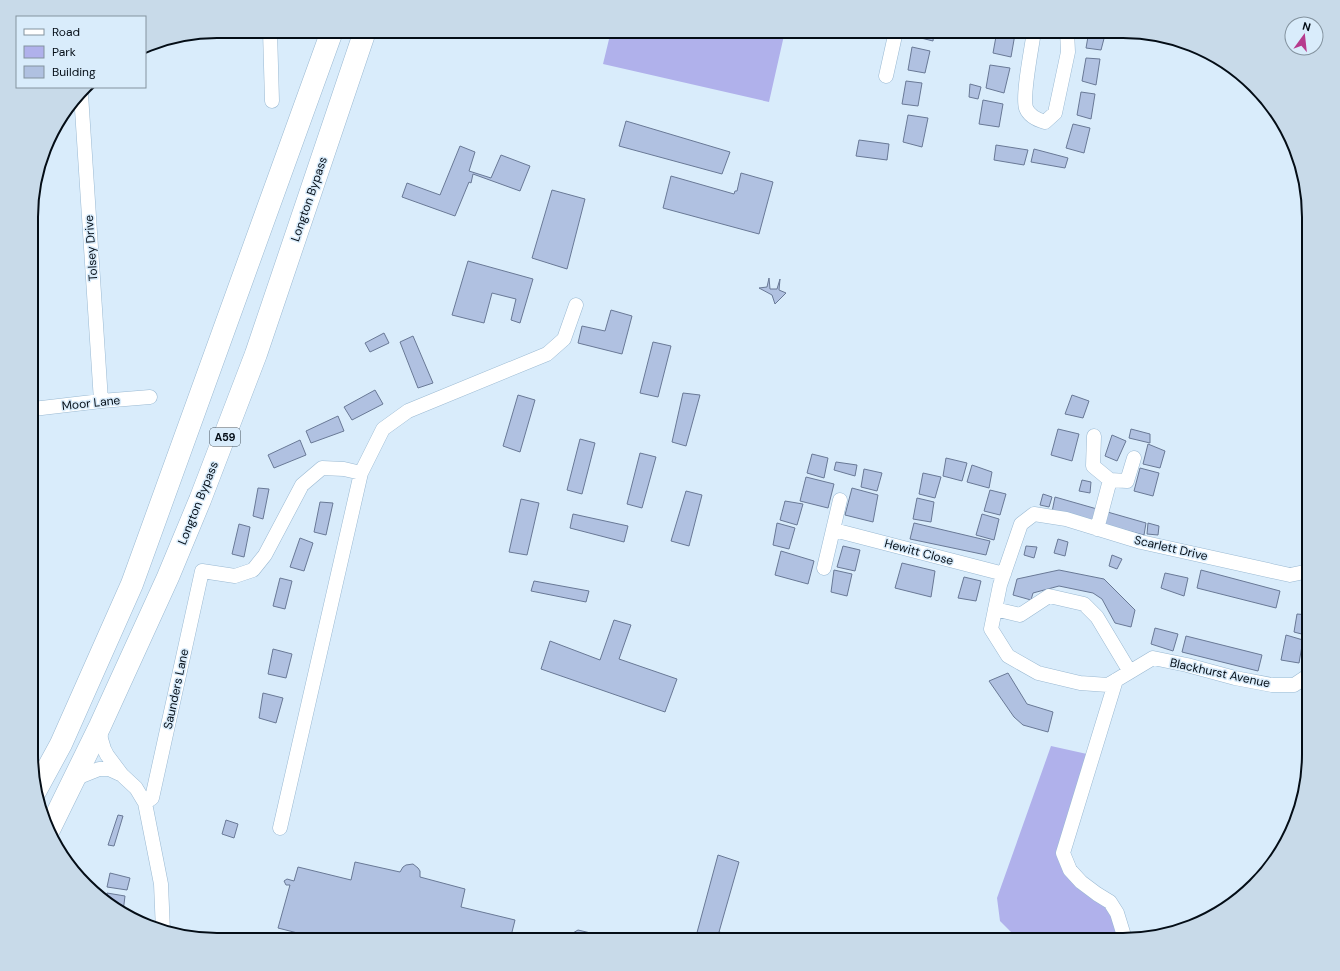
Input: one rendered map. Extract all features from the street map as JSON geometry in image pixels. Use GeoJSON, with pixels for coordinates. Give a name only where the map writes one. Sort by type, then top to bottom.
{"type":"FeatureCollection","features":[{"type":"Feature","properties":{"kind":"highway"},"geometry":{"type":"LineString","coordinates":[[40,782],[61,744],[132,584],[329,38]]}},
{"type":"Feature","properties":{"kind":"highway","name":"Longton Bypass"},"geometry":{"type":"LineString","coordinates":[[52,824],[100,726],[200,500],[256,354],[363,38]]}},
{"type":"Feature","properties":{"kind":"street"},"geometry":{"type":"LineString","coordinates":[[270,38],[272,101]]}},
{"type":"Feature","properties":{"kind":"street"},"geometry":{"type":"LineString","coordinates":[[886,76],[894,38]]}},
{"type":"Feature","properties":{"kind":"street"},"geometry":{"type":"LineString","coordinates":[[1033,38],[1025,92],[1026,109],[1035,120],[1045,122],[1055,113],[1068,52],[1067,38]]}},
{"type":"Feature","properties":{"kind":"street","name":"Tolsey Drive"},"geometry":{"type":"LineString","coordinates":[[81,100],[101,401]]}},
{"type":"Feature","properties":{"kind":"street"},"geometry":{"type":"LineString","coordinates":[[280,828],[361,473],[383,429],[408,410],[547,354],[564,339],[576,305]]}},
{"type":"Feature","properties":{"kind":"street","name":"Moor Lane"},"geometry":{"type":"LineString","coordinates":[[38,409],[101,401],[150,397]]}},
{"type":"Feature","properties":{"kind":"street"},"geometry":{"type":"LineString","coordinates":[[1094,436],[1092,466],[1110,480],[1127,481],[1134,458]]}},
{"type":"Feature","properties":{"kind":"street","name":"Saunders Lane"},"geometry":{"type":"LineString","coordinates":[[162,925],[161,884],[149,801],[202,571],[235,576],[253,570],[265,555],[302,485],[322,468],[344,469],[361,473]]}},
{"type":"Feature","properties":{"kind":"street"},"geometry":{"type":"LineString","coordinates":[[1097,529],[1110,480]]}},
{"type":"Feature","properties":{"kind":"street"},"geometry":{"type":"LineString","coordinates":[[824,568],[840,500]]}},
{"type":"Feature","properties":{"kind":"street","name":"Scarlett Drive"},"geometry":{"type":"LineString","coordinates":[[1004,574],[1021,524],[1034,514],[1066,519],[1140,542],[1290,575],[1302,572]]}},
{"type":"Feature","properties":{"kind":"street","name":"Hewitt Close"},"geometry":{"type":"LineString","coordinates":[[834,530],[1004,574]]}},
{"type":"Feature","properties":{"kind":"street"},"geometry":{"type":"LineString","coordinates":[[995,609],[1020,615],[1049,596],[1084,604],[1097,617],[1130,672],[1108,685],[1080,683],[1038,673],[1008,656],[991,629],[995,609],[1000,585],[1004,574]]}},
{"type":"Feature","properties":{"kind":"street","name":"Blackhurst Avenue"},"geometry":{"type":"LineString","coordinates":[[1130,672],[1153,658],[1187,665],[1235,678],[1272,685],[1294,685],[1302,680]]}},
{"type":"Feature","properties":{"kind":"street"},"geometry":{"type":"LineString","coordinates":[[1116,680],[1063,853],[1070,870],[1081,882],[1110,902],[1117,913],[1123,933]]}},
{"type":"Feature","properties":{"kind":"street","name":"Saunders Lane"},"geometry":{"type":"LineString","coordinates":[[100,726],[104,749],[122,775],[149,801]]}},
{"type":"Feature","properties":{"kind":"street","name":"Saunders Lane"},"geometry":{"type":"LineString","coordinates":[[74,779],[99,769],[109,769],[122,775]]}},
{"type":"Feature","properties":{"kind":"green space"},"geometry":{"type":"Polygon","coordinates":[[[609,38],[783,38],[769,102],[603,64],[609,38]]]}},
{"type":"Feature","properties":{"kind":"green space"},"geometry":{"type":"Polygon","coordinates":[[[1051,746],[1087,754],[1060,849],[1110,909],[1119,933],[1012,933],[1000,921],[997,898],[1051,746]]]}},
{"type":"Feature","properties":{"kind":"building"},"geometry":{"type":"Polygon","coordinates":[[[921,38],[933,38],[933,41],[921,38]]]}},
{"type":"Feature","properties":{"kind":"building"},"geometry":{"type":"Polygon","coordinates":[[[996,38],[1014,38],[1011,57],[993,53],[996,38]]]}},
{"type":"Feature","properties":{"kind":"building"},"geometry":{"type":"Polygon","coordinates":[[[1088,38],[1104,38],[1101,50],[1086,48],[1088,38]]]}},
{"type":"Feature","properties":{"kind":"building"},"geometry":{"type":"Polygon","coordinates":[[[912,47],[930,51],[925,73],[908,70],[912,47]]]}},
{"type":"Feature","properties":{"kind":"building"},"geometry":{"type":"Polygon","coordinates":[[[1086,58],[1100,59],[1096,85],[1082,81],[1086,58]]]}},
{"type":"Feature","properties":{"kind":"building"},"geometry":{"type":"Polygon","coordinates":[[[990,65],[1010,68],[1004,93],[986,88],[990,65]]]}},
{"type":"Feature","properties":{"kind":"building"},"geometry":{"type":"Polygon","coordinates":[[[906,81],[922,83],[918,106],[902,104],[906,81]]]}},
{"type":"Feature","properties":{"kind":"building"},"geometry":{"type":"Polygon","coordinates":[[[970,84],[981,87],[978,99],[969,97],[970,84]]]}},
{"type":"Feature","properties":{"kind":"building"},"geometry":{"type":"Polygon","coordinates":[[[1081,92],[1095,94],[1091,119],[1077,115],[1081,92]]]}},
{"type":"Feature","properties":{"kind":"building"},"geometry":{"type":"Polygon","coordinates":[[[983,100],[1003,104],[999,127],[979,124],[983,100]]]}},
{"type":"Feature","properties":{"kind":"building"},"geometry":{"type":"Polygon","coordinates":[[[908,115],[928,118],[922,147],[903,142],[908,115]]]}},
{"type":"Feature","properties":{"kind":"building"},"geometry":{"type":"Polygon","coordinates":[[[626,121],[730,152],[722,174],[619,146],[626,121]]]}},
{"type":"Feature","properties":{"kind":"building"},"geometry":{"type":"Polygon","coordinates":[[[1073,124],[1090,128],[1084,153],[1066,148],[1073,124]]]}},
{"type":"Feature","properties":{"kind":"building"},"geometry":{"type":"Polygon","coordinates":[[[859,140],[889,144],[887,160],[856,156],[859,140]]]}},
{"type":"Feature","properties":{"kind":"building"},"geometry":{"type":"Polygon","coordinates":[[[996,145],[1028,150],[1024,165],[994,160],[996,145]]]}},
{"type":"Feature","properties":{"kind":"building"},"geometry":{"type":"Polygon","coordinates":[[[460,146],[475,152],[469,171],[491,178],[501,155],[530,166],[520,191],[473,174],[471,183],[469,182],[455,216],[402,197],[407,183],[440,195],[460,146]]]}},
{"type":"Feature","properties":{"kind":"building"},"geometry":{"type":"Polygon","coordinates":[[[1034,149],[1068,158],[1065,168],[1031,162],[1034,149]]]}},
{"type":"Feature","properties":{"kind":"building"},"geometry":{"type":"Polygon","coordinates":[[[741,173],[773,182],[759,234],[663,208],[671,176],[734,194],[735,191],[737,191],[741,173]]]}},
{"type":"Feature","properties":{"kind":"building"},"geometry":{"type":"Polygon","coordinates":[[[552,190],[585,199],[567,269],[532,258],[552,190]]]}},
{"type":"Feature","properties":{"kind":"building"},"geometry":{"type":"Polygon","coordinates":[[[468,261],[533,279],[520,323],[511,320],[516,299],[492,293],[484,323],[452,315],[468,261]]]}},
{"type":"Feature","properties":{"kind":"building"},"geometry":{"type":"Polygon","coordinates":[[[769,278],[770,289],[777,289],[780,279],[779,290],[786,293],[775,304],[772,295],[759,288],[767,287],[769,278]]]}},
{"type":"Feature","properties":{"kind":"building"},"geometry":{"type":"Polygon","coordinates":[[[611,310],[632,316],[622,354],[578,343],[582,326],[605,331],[611,310]]]}},
{"type":"Feature","properties":{"kind":"building"},"geometry":{"type":"Polygon","coordinates":[[[384,333],[389,343],[370,352],[365,343],[384,333]]]}},
{"type":"Feature","properties":{"kind":"building"},"geometry":{"type":"Polygon","coordinates":[[[413,336],[433,383],[418,388],[400,342],[413,336]]]}},
{"type":"Feature","properties":{"kind":"building"},"geometry":{"type":"Polygon","coordinates":[[[653,342],[671,346],[658,397],[640,393],[653,342]]]}},
{"type":"Feature","properties":{"kind":"building"},"geometry":{"type":"Polygon","coordinates":[[[375,390],[383,404],[352,420],[344,407],[375,390]]]}},
{"type":"Feature","properties":{"kind":"building"},"geometry":{"type":"Polygon","coordinates":[[[683,393],[700,395],[686,446],[672,442],[683,393]]]}},
{"type":"Feature","properties":{"kind":"building"},"geometry":{"type":"Polygon","coordinates":[[[518,395],[535,400],[520,452],[503,446],[518,395]]]}},
{"type":"Feature","properties":{"kind":"building"},"geometry":{"type":"Polygon","coordinates":[[[1072,395],[1089,401],[1083,418],[1065,414],[1072,395]]]}},
{"type":"Feature","properties":{"kind":"building"},"geometry":{"type":"Polygon","coordinates":[[[338,416],[344,431],[311,443],[306,431],[338,416]]]}},
{"type":"Feature","properties":{"kind":"building"},"geometry":{"type":"Polygon","coordinates":[[[1058,429],[1079,434],[1072,461],[1051,455],[1058,429]]]}},
{"type":"Feature","properties":{"kind":"building"},"geometry":{"type":"Polygon","coordinates":[[[1131,429],[1150,434],[1150,443],[1129,438],[1131,429]]]}},
{"type":"Feature","properties":{"kind":"building"},"geometry":{"type":"Polygon","coordinates":[[[1112,435],[1126,441],[1117,461],[1105,456],[1112,435]]]}},
{"type":"Feature","properties":{"kind":"building"},"geometry":{"type":"Polygon","coordinates":[[[580,439],[595,443],[582,494],[567,490],[580,439]]]}},
{"type":"Feature","properties":{"kind":"building"},"geometry":{"type":"Polygon","coordinates":[[[300,440],[306,455],[274,468],[268,455],[300,440]]]}},
{"type":"Feature","properties":{"kind":"building"},"geometry":{"type":"Polygon","coordinates":[[[1148,444],[1165,451],[1160,468],[1143,464],[1148,444]]]}},
{"type":"Feature","properties":{"kind":"building"},"geometry":{"type":"Polygon","coordinates":[[[640,453],[656,457],[642,508],[627,504],[640,453]]]}},
{"type":"Feature","properties":{"kind":"building"},"geometry":{"type":"Polygon","coordinates":[[[812,454],[828,458],[824,478],[807,473],[812,454]]]}},
{"type":"Feature","properties":{"kind":"building"},"geometry":{"type":"Polygon","coordinates":[[[946,458],[967,463],[962,481],[943,476],[946,458]]]}},
{"type":"Feature","properties":{"kind":"building"},"geometry":{"type":"Polygon","coordinates":[[[836,462],[857,465],[855,476],[834,470],[836,462]]]}},
{"type":"Feature","properties":{"kind":"building"},"geometry":{"type":"Polygon","coordinates":[[[972,465],[992,472],[989,488],[967,482],[972,465]]]}},
{"type":"Feature","properties":{"kind":"building"},"geometry":{"type":"Polygon","coordinates":[[[1140,468],[1159,473],[1153,496],[1134,491],[1140,468]]]}},
{"type":"Feature","properties":{"kind":"building"},"geometry":{"type":"Polygon","coordinates":[[[864,469],[882,473],[877,491],[861,487],[864,469]]]}},
{"type":"Feature","properties":{"kind":"building"},"geometry":{"type":"Polygon","coordinates":[[[923,473],[941,477],[935,498],[919,494],[923,473]]]}},
{"type":"Feature","properties":{"kind":"building"},"geometry":{"type":"Polygon","coordinates":[[[806,477],[834,484],[828,508],[800,501],[806,477]]]}},
{"type":"Feature","properties":{"kind":"building"},"geometry":{"type":"Polygon","coordinates":[[[1082,480],[1091,482],[1090,493],[1079,491],[1082,480]]]}},
{"type":"Feature","properties":{"kind":"building"},"geometry":{"type":"Polygon","coordinates":[[[258,488],[269,489],[263,519],[253,516],[258,488]]]}},
{"type":"Feature","properties":{"kind":"building"},"geometry":{"type":"Polygon","coordinates":[[[852,488],[878,495],[873,522],[845,515],[852,488]]]}},
{"type":"Feature","properties":{"kind":"building"},"geometry":{"type":"Polygon","coordinates":[[[990,490],[1006,494],[1000,515],[984,511],[990,490]]]}},
{"type":"Feature","properties":{"kind":"building"},"geometry":{"type":"Polygon","coordinates":[[[686,491],[702,495],[689,546],[671,541],[686,491]]]}},
{"type":"Feature","properties":{"kind":"building"},"geometry":{"type":"Polygon","coordinates":[[[1043,494],[1052,497],[1049,507],[1040,505],[1043,494]]]}},
{"type":"Feature","properties":{"kind":"building"},"geometry":{"type":"Polygon","coordinates":[[[1055,497],[1146,523],[1144,535],[1052,512],[1055,497]]]}},
{"type":"Feature","properties":{"kind":"building"},"geometry":{"type":"Polygon","coordinates":[[[917,498],[934,502],[931,522],[913,519],[917,498]]]}},
{"type":"Feature","properties":{"kind":"building"},"geometry":{"type":"Polygon","coordinates":[[[521,499],[539,503],[527,555],[509,552],[521,499]]]}},
{"type":"Feature","properties":{"kind":"building"},"geometry":{"type":"Polygon","coordinates":[[[785,501],[803,504],[797,525],[780,520],[785,501]]]}},
{"type":"Feature","properties":{"kind":"building"},"geometry":{"type":"Polygon","coordinates":[[[320,502],[333,503],[326,535],[314,532],[320,502]]]}},
{"type":"Feature","properties":{"kind":"building"},"geometry":{"type":"Polygon","coordinates":[[[573,514],[628,526],[624,542],[570,528],[573,514]]]}},
{"type":"Feature","properties":{"kind":"building"},"geometry":{"type":"Polygon","coordinates":[[[982,514],[999,519],[994,540],[976,535],[982,514]]]}},
{"type":"Feature","properties":{"kind":"building"},"geometry":{"type":"Polygon","coordinates":[[[777,523],[795,528],[789,549],[773,545],[777,523]]]}},
{"type":"Feature","properties":{"kind":"building"},"geometry":{"type":"Polygon","coordinates":[[[914,523],[990,541],[986,555],[910,539],[914,523]]]}},
{"type":"Feature","properties":{"kind":"building"},"geometry":{"type":"Polygon","coordinates":[[[1148,523],[1159,526],[1158,535],[1147,534],[1148,523]]]}},
{"type":"Feature","properties":{"kind":"building"},"geometry":{"type":"Polygon","coordinates":[[[239,524],[250,527],[244,557],[232,554],[239,524]]]}},
{"type":"Feature","properties":{"kind":"building"},"geometry":{"type":"Polygon","coordinates":[[[300,538],[313,543],[304,571],[290,567],[300,538]]]}},
{"type":"Feature","properties":{"kind":"building"},"geometry":{"type":"Polygon","coordinates":[[[1058,539],[1068,542],[1065,556],[1054,553],[1058,539]]]}},
{"type":"Feature","properties":{"kind":"building"},"geometry":{"type":"Polygon","coordinates":[[[843,546],[860,550],[855,571],[837,567],[843,546]]]}},
{"type":"Feature","properties":{"kind":"building"},"geometry":{"type":"Polygon","coordinates":[[[1026,546],[1037,547],[1034,558],[1024,555],[1026,546]]]}},
{"type":"Feature","properties":{"kind":"building"},"geometry":{"type":"Polygon","coordinates":[[[781,551],[814,561],[808,584],[775,575],[781,551]]]}},
{"type":"Feature","properties":{"kind":"building"},"geometry":{"type":"Polygon","coordinates":[[[1112,555],[1122,559],[1117,569],[1109,566],[1112,555]]]}},
{"type":"Feature","properties":{"kind":"building"},"geometry":{"type":"Polygon","coordinates":[[[902,563],[935,571],[931,597],[895,588],[902,563]]]}},
{"type":"Feature","properties":{"kind":"building"},"geometry":{"type":"Polygon","coordinates":[[[834,570],[852,574],[847,596],[831,592],[834,570]]]}},
{"type":"Feature","properties":{"kind":"building"},"geometry":{"type":"Polygon","coordinates":[[[1059,570],[1104,579],[1135,610],[1131,627],[1115,623],[1102,599],[1093,593],[1059,586],[1033,593],[1031,600],[1013,595],[1017,579],[1059,570]]]}},
{"type":"Feature","properties":{"kind":"building"},"geometry":{"type":"Polygon","coordinates":[[[1201,570],[1280,591],[1276,608],[1197,588],[1201,570]]]}},
{"type":"Feature","properties":{"kind":"building"},"geometry":{"type":"Polygon","coordinates":[[[1165,573],[1188,578],[1184,596],[1161,588],[1165,573]]]}},
{"type":"Feature","properties":{"kind":"building"},"geometry":{"type":"Polygon","coordinates":[[[964,577],[981,581],[976,601],[958,598],[964,577]]]}},
{"type":"Feature","properties":{"kind":"building"},"geometry":{"type":"Polygon","coordinates":[[[280,578],[292,581],[285,609],[273,606],[280,578]]]}},
{"type":"Feature","properties":{"kind":"building"},"geometry":{"type":"Polygon","coordinates":[[[534,581],[589,591],[586,602],[531,591],[534,581]]]}},
{"type":"Feature","properties":{"kind":"building"},"geometry":{"type":"Polygon","coordinates":[[[1297,614],[1302,614],[1302,634],[1294,632],[1297,614]]]}},
{"type":"Feature","properties":{"kind":"building"},"geometry":{"type":"Polygon","coordinates":[[[614,620],[631,625],[619,659],[677,679],[665,712],[541,669],[550,641],[600,660],[614,620]]]}},
{"type":"Feature","properties":{"kind":"building"},"geometry":{"type":"Polygon","coordinates":[[[1155,628],[1178,634],[1173,651],[1151,644],[1155,628]]]}},
{"type":"Feature","properties":{"kind":"building"},"geometry":{"type":"Polygon","coordinates":[[[1286,635],[1302,640],[1299,663],[1281,660],[1286,635]]]}},
{"type":"Feature","properties":{"kind":"building"},"geometry":{"type":"Polygon","coordinates":[[[1186,636],[1262,655],[1258,671],[1182,652],[1186,636]]]}},
{"type":"Feature","properties":{"kind":"building"},"geometry":{"type":"Polygon","coordinates":[[[273,649],[292,654],[286,678],[268,674],[273,649]]]}},
{"type":"Feature","properties":{"kind":"building"},"geometry":{"type":"Polygon","coordinates":[[[1008,673],[1027,704],[1053,712],[1048,732],[1023,725],[1014,717],[989,681],[1008,673]]]}},
{"type":"Feature","properties":{"kind":"building"},"geometry":{"type":"Polygon","coordinates":[[[263,693],[283,698],[276,723],[259,718],[263,693]]]}},
{"type":"Feature","properties":{"kind":"building"},"geometry":{"type":"Polygon","coordinates":[[[118,815],[123,816],[114,846],[108,845],[118,815]]]}},
{"type":"Feature","properties":{"kind":"building"},"geometry":{"type":"Polygon","coordinates":[[[226,820],[238,824],[234,838],[222,834],[226,820]]]}},
{"type":"Feature","properties":{"kind":"building"},"geometry":{"type":"Polygon","coordinates":[[[718,855],[739,862],[719,932],[723,933],[697,933],[718,855]]]}},
{"type":"Feature","properties":{"kind":"building"},"geometry":{"type":"Polygon","coordinates":[[[355,862],[400,872],[406,865],[413,864],[420,871],[420,877],[465,889],[461,907],[515,920],[512,933],[298,933],[278,928],[290,885],[286,885],[284,881],[287,879],[294,881],[298,867],[351,880],[355,862]]]}},
{"type":"Feature","properties":{"kind":"building"},"geometry":{"type":"Polygon","coordinates":[[[110,873],[130,878],[127,890],[107,887],[110,873]]]}},
{"type":"Feature","properties":{"kind":"building"},"geometry":{"type":"Polygon","coordinates":[[[107,893],[125,896],[124,907],[118,903],[107,895],[107,893]]]}},
{"type":"Feature","properties":{"kind":"building"},"geometry":{"type":"Polygon","coordinates":[[[578,930],[591,933],[573,933],[578,930]]]}}]}
